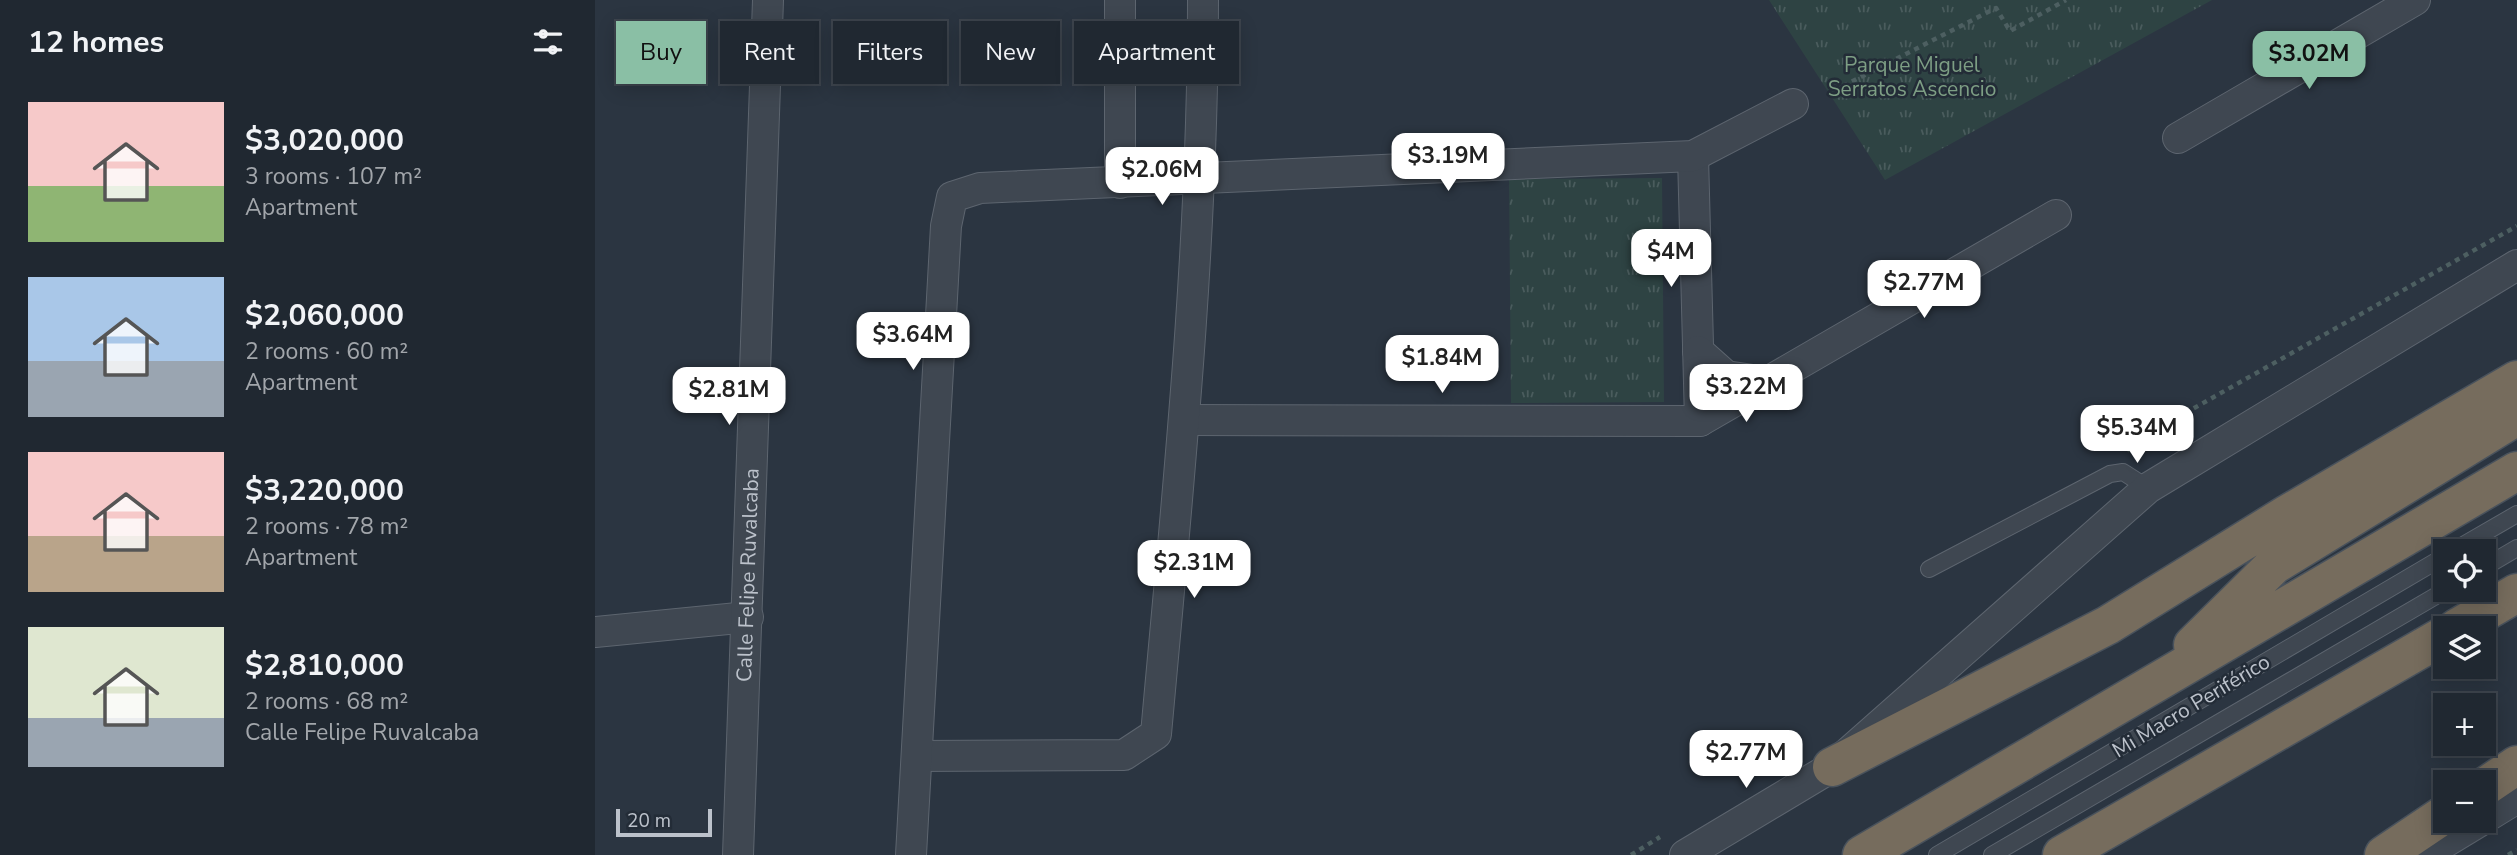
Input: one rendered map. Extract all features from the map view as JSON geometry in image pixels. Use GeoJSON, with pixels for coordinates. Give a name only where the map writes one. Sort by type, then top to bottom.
{"type":"FeatureCollection","features":[{"type":"Feature","properties":{"kind":"highway"},"geometry":{"type":"LineString","coordinates":[[1832,767],[2109,625],[2286,515],[2517,380]]}},
{"type":"Feature","properties":{"kind":"highway"},"geometry":{"type":"LineString","coordinates":[[2109,625],[2274,565],[2517,416]]}},
{"type":"Feature","properties":{"kind":"highway"},"geometry":{"type":"LineString","coordinates":[[1862,855],[2517,471]]}},
{"type":"Feature","properties":{"kind":"highway"},"geometry":{"type":"LineString","coordinates":[[2148,688],[2274,565]]}},
{"type":"Feature","properties":{"kind":"highway"},"geometry":{"type":"LineString","coordinates":[[2478,616],[2517,593]]}},
{"type":"Feature","properties":{"kind":"highway"},"geometry":{"type":"LineString","coordinates":[[2062,855],[2433,642]]}},
{"type":"Feature","properties":{"kind":"highway"},"geometry":{"type":"LineString","coordinates":[[2496,779],[2517,765]]}},
{"type":"Feature","properties":{"kind":"highway"},"geometry":{"type":"LineString","coordinates":[[2085,855],[2139,813]]}},
{"type":"Feature","properties":{"kind":"highway"},"geometry":{"type":"LineString","coordinates":[[2384,855],[2433,822]]}},
{"type":"Feature","properties":{"kind":"street","name":"Calle Felipe Ruvalcaba"},"geometry":{"type":"LineString","coordinates":[[738,855],[768,0]]}},
{"type":"Feature","properties":{"kind":"street"},"geometry":{"type":"LineString","coordinates":[[1120,0],[1120,183]]}},
{"type":"Feature","properties":{"kind":"street"},"geometry":{"type":"LineString","coordinates":[[917,756],[1124,755],[1156,734],[1184,420],[1201,179],[1203,0]]}},
{"type":"Feature","properties":{"kind":"street"},"geometry":{"type":"LineString","coordinates":[[2178,138],[2415,0]]}},
{"type":"Feature","properties":{"kind":"street"},"geometry":{"type":"LineString","coordinates":[[911,855],[946,226],[952,197],[980,188],[1693,156],[1793,104]]}},
{"type":"Feature","properties":{"kind":"street"},"geometry":{"type":"LineString","coordinates":[[1693,156],[1700,421]]}},
{"type":"Feature","properties":{"kind":"street"},"geometry":{"type":"LineString","coordinates":[[1184,420],[1700,421],[2056,215]]}},
{"type":"Feature","properties":{"kind":"street"},"geometry":{"type":"LineString","coordinates":[[1685,855],[1832,767],[2148,488],[2517,265]]}},
{"type":"Feature","properties":{"kind":"street"},"geometry":{"type":"LineString","coordinates":[[1698,351],[1726,376],[1766,382]]}},
{"type":"Feature","properties":{"kind":"street"},"geometry":{"type":"LineString","coordinates":[[595,632],[748,617]]}},
{"type":"Feature","properties":{"kind":"street"},"geometry":{"type":"LineString","coordinates":[[2496,811],[2517,798]]}},
{"type":"Feature","properties":{"kind":"street"},"geometry":{"type":"LineString","coordinates":[[2424,855],[2460,833]]}},
{"type":"Feature","properties":{"kind":"lane"},"geometry":{"type":"LineString","coordinates":[[1929,569],[2110,474],[2123,472],[2148,488]]}},
{"type":"Feature","properties":{"kind":"lane"},"geometry":{"type":"LineString","coordinates":[[2473,539],[2517,513]]}},
{"type":"Feature","properties":{"kind":"lane"},"geometry":{"type":"LineString","coordinates":[[2496,560],[2517,548]]}},
{"type":"Feature","properties":{"kind":"lane","name":"Mi Macro Periférico"},"geometry":{"type":"LineString","coordinates":[[1937,855],[2433,563]]}},
{"type":"Feature","properties":{"kind":"lane","name":"Mi Macro Periférico"},"geometry":{"type":"LineString","coordinates":[[1992,855],[2433,598]]}},
{"type":"Feature","properties":{"kind":"path"},"geometry":{"type":"LineString","coordinates":[[1843,86],[1996,8],[2010,31],[2066,0]]}},
{"type":"Feature","properties":{"kind":"path"},"geometry":{"type":"LineString","coordinates":[[2134,442],[2517,226]]}},
{"type":"Feature","properties":{"kind":"path"},"geometry":{"type":"LineString","coordinates":[[2508,855],[2517,850]]}},
{"type":"Feature","properties":{"kind":"green space","name":"Parque Miguel Serratos Ascencio"},"geometry":{"type":"Polygon","coordinates":[[[1769,0],[2212,0],[1885,180],[1769,0]]]}},
{"type":"Feature","properties":{"kind":"green space"},"geometry":{"type":"Polygon","coordinates":[[[1662,178],[1664,402],[1511,403],[1509,179],[1662,178]]]}}]}
